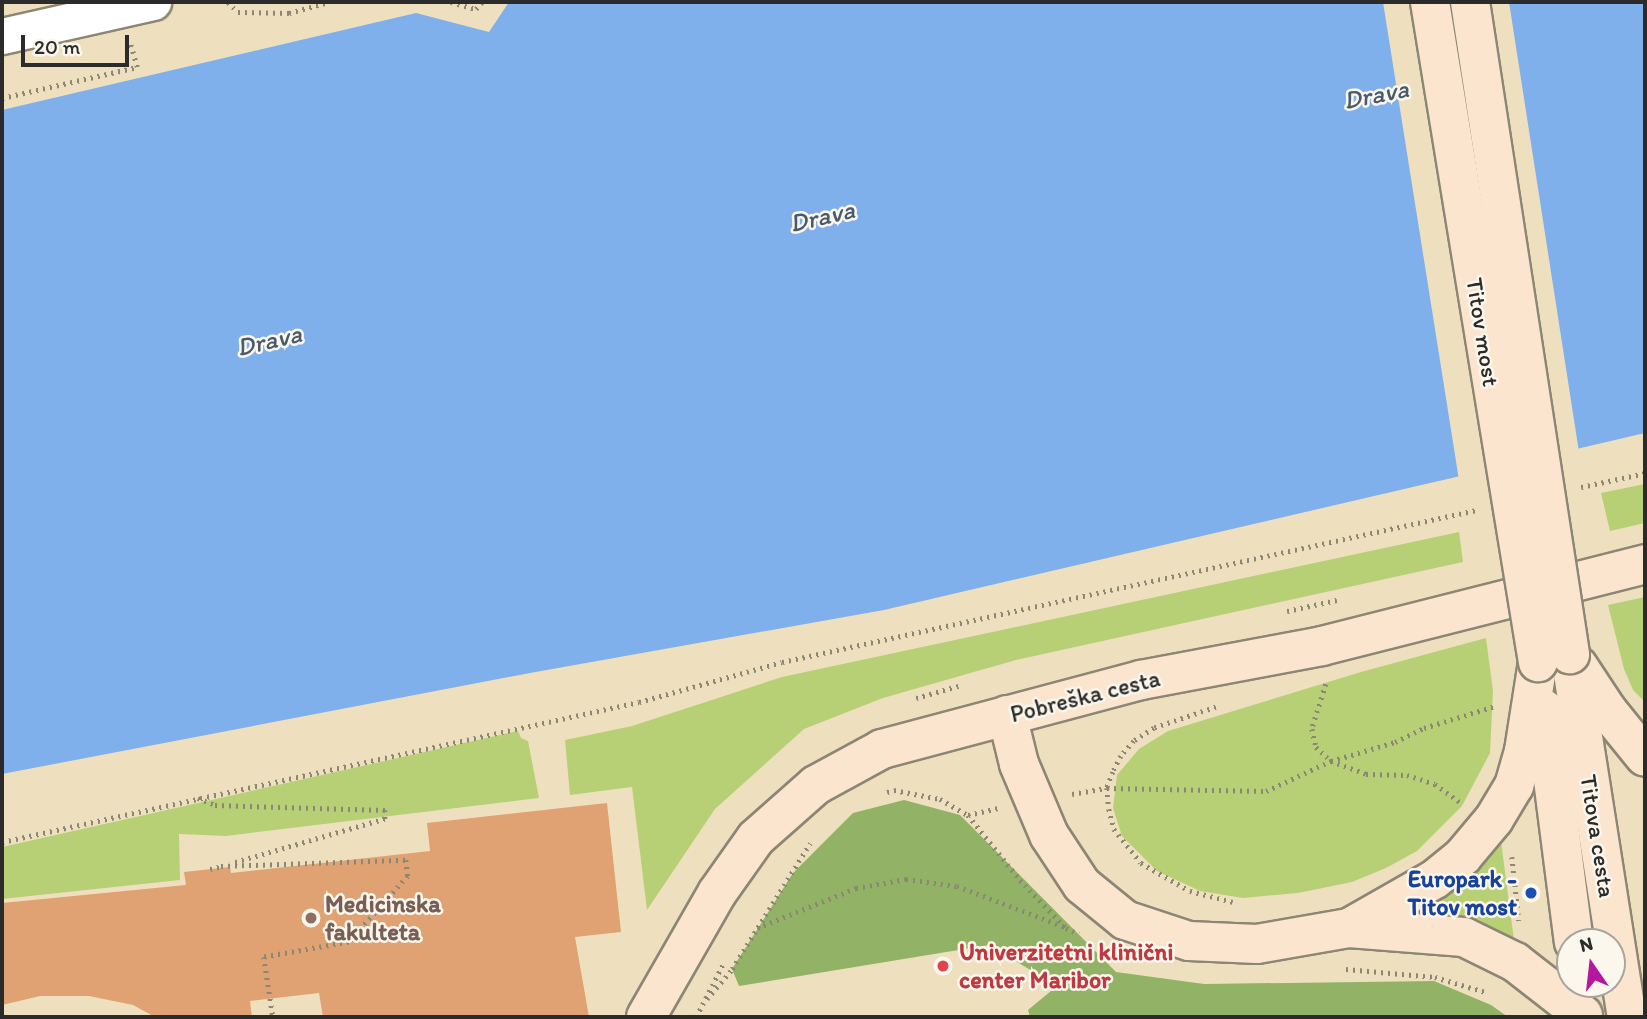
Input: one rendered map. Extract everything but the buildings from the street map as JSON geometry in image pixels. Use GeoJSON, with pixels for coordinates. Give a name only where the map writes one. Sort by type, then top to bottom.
{"type":"FeatureCollection","features":[{"type":"Feature","properties":{"kind":"main road","name":"Titov most"},"geometry":{"type":"LineString","coordinates":[[1430,2],[1554,658]]}},
{"type":"Feature","properties":{"kind":"main road","name":"Titov most"},"geometry":{"type":"LineString","coordinates":[[1470,2],[1554,658]]}},
{"type":"Feature","properties":{"kind":"main road","name":"Pobreška cesta"},"geometry":{"type":"LineString","coordinates":[[646,1017],[675,962],[730,873],[756,838],[816,785],[882,749],[1141,680],[1322,646],[1645,564]]}},
{"type":"Feature","properties":{"kind":"main road"},"geometry":{"type":"LineString","coordinates":[[1349,928],[1435,879],[1463,856],[1494,819],[1514,786],[1554,658],[1607,710],[1645,757]]}},
{"type":"Feature","properties":{"kind":"main road","name":"Titova cesta"},"geometry":{"type":"LineString","coordinates":[[1554,658],[1573,928]]}},
{"type":"Feature","properties":{"kind":"main road","name":"Titova cesta"},"geometry":{"type":"LineString","coordinates":[[1554,658],[1628,1017]]}},
{"type":"Feature","properties":{"kind":"main road"},"geometry":{"type":"LineString","coordinates":[[1007,715],[1019,764],[1049,835],[1082,885],[1125,920],[1189,941],[1257,944],[1349,928],[1464,937],[1515,962],[1582,1006]]}},
{"type":"Feature","properties":{"kind":"main road"},"geometry":{"type":"LineString","coordinates":[[1628,1017],[1645,985]]}},
{"type":"Feature","properties":{"kind":"street"},"geometry":{"type":"LineString","coordinates":[[2,36],[153,2]]}},
{"type":"Feature","properties":{"kind":"path"},"geometry":{"type":"LineString","coordinates":[[228,2],[238,12],[289,13],[329,2]]}},
{"type":"Feature","properties":{"kind":"path"},"geometry":{"type":"LineString","coordinates":[[451,2],[476,9],[482,2]]}},
{"type":"Feature","properties":{"kind":"path"},"geometry":{"type":"LineString","coordinates":[[2,98],[137,67]]}},
{"type":"Feature","properties":{"kind":"path"},"geometry":{"type":"LineString","coordinates":[[1572,489],[1645,473]]}},
{"type":"Feature","properties":{"kind":"path"},"geometry":{"type":"LineString","coordinates":[[2,842],[626,705],[782,662],[1480,509]]}},
{"type":"Feature","properties":{"kind":"path"},"geometry":{"type":"LineString","coordinates":[[1330,671],[1312,729],[1316,747],[1331,761],[1366,774],[1407,775],[1435,784],[1470,809]]}},
{"type":"Feature","properties":{"kind":"path"},"geometry":{"type":"LineString","coordinates":[[1239,903],[1190,891],[1141,863],[1114,828],[1107,788],[1266,791],[1331,761],[1395,742],[1424,728],[1507,702]]}},
{"type":"Feature","properties":{"kind":"path"},"geometry":{"type":"LineString","coordinates":[[883,793],[894,790],[940,799],[968,815]]}},
{"type":"Feature","properties":{"kind":"path"},"geometry":{"type":"LineString","coordinates":[[198,798],[215,805],[385,810],[385,819],[210,869]]}},
{"type":"Feature","properties":{"kind":"path"},"geometry":{"type":"LineString","coordinates":[[801,845],[808,837]]}},
{"type":"Feature","properties":{"kind":"path"},"geometry":{"type":"LineString","coordinates":[[1512,856],[1521,934]]}},
{"type":"Feature","properties":{"kind":"path"},"geometry":{"type":"LineString","coordinates":[[221,866],[406,860],[408,876],[349,942],[264,957],[273,1017]]}},
{"type":"Feature","properties":{"kind":"path"},"geometry":{"type":"LineString","coordinates":[[700,1008],[732,970],[800,862]]}},
{"type":"Feature","properties":{"kind":"path"},"geometry":{"type":"LineString","coordinates":[[757,928],[856,888],[906,879],[957,886],[1066,928]]}},
{"type":"Feature","properties":{"kind":"path"},"geometry":{"type":"LineString","coordinates":[[696,1017],[726,959]]}},
{"type":"Feature","properties":{"kind":"green space"},"geometry":{"type":"Polygon","coordinates":[[[1645,484],[1645,523],[1610,531],[1601,493],[1645,484]]]}},
{"type":"Feature","properties":{"kind":"green space"},"geometry":{"type":"Polygon","coordinates":[[[1459,532],[1463,562],[1016,660],[883,698],[804,729],[715,809],[647,910],[632,787],[570,795],[565,740],[632,726],[782,677],[1459,532]]]}},
{"type":"Feature","properties":{"kind":"green space"},"geometry":{"type":"Polygon","coordinates":[[[1645,597],[1645,702],[1633,690],[1624,669],[1608,605],[1645,597]]]}},
{"type":"Feature","properties":{"kind":"green space"},"geometry":{"type":"Polygon","coordinates":[[[1486,638],[1493,691],[1490,753],[1462,806],[1417,851],[1386,868],[1352,882],[1298,893],[1243,898],[1200,891],[1157,871],[1122,836],[1113,808],[1117,775],[1139,749],[1168,731],[1361,672],[1486,638]]]}},
{"type":"Feature","properties":{"kind":"green space"},"geometry":{"type":"Polygon","coordinates":[[[518,731],[521,738],[528,741],[539,798],[226,836],[179,834],[180,880],[2,899],[2,847],[518,731]]]}},
{"type":"Feature","properties":{"kind":"green space"},"geometry":{"type":"Polygon","coordinates":[[[904,800],[960,815],[1116,972],[1204,984],[1434,981],[1491,1005],[1508,1017],[1030,1017],[1028,1010],[1057,986],[989,945],[739,986],[732,969],[793,873],[853,813],[904,800]]]}},
{"type":"Feature","properties":{"kind":"green space"},"geometry":{"type":"Polygon","coordinates":[[[1501,841],[1514,940],[1427,916],[1426,906],[1475,872],[1501,841]]]}},
{"type":"Feature","properties":{"kind":"water","name":"Drava"},"geometry":{"type":"Polygon","coordinates":[[[509,2],[1645,2],[1645,433],[884,610],[530,673],[2,774],[2,110],[416,13],[489,32],[509,2]]]}},
{"type":"Feature","properties":{"kind":"pier"},"geometry":{"type":"Polygon","coordinates":[[[1383,2],[1509,2],[1579,452],[1459,480],[1383,2]]]}},
{"type":"Feature","properties":{"kind":"place","name":"Europark - Titov most"},"geometry":{"type":"Point","coordinates":[1531,893]}},
{"type":"Feature","properties":{"kind":"place","name":"Medicinska fakulteta"},"geometry":{"type":"Point","coordinates":[311,918]}},
{"type":"Feature","properties":{"kind":"place","name":"Univerzitetni klinični center Maribor"},"geometry":{"type":"Point","coordinates":[943,966]}}]}
